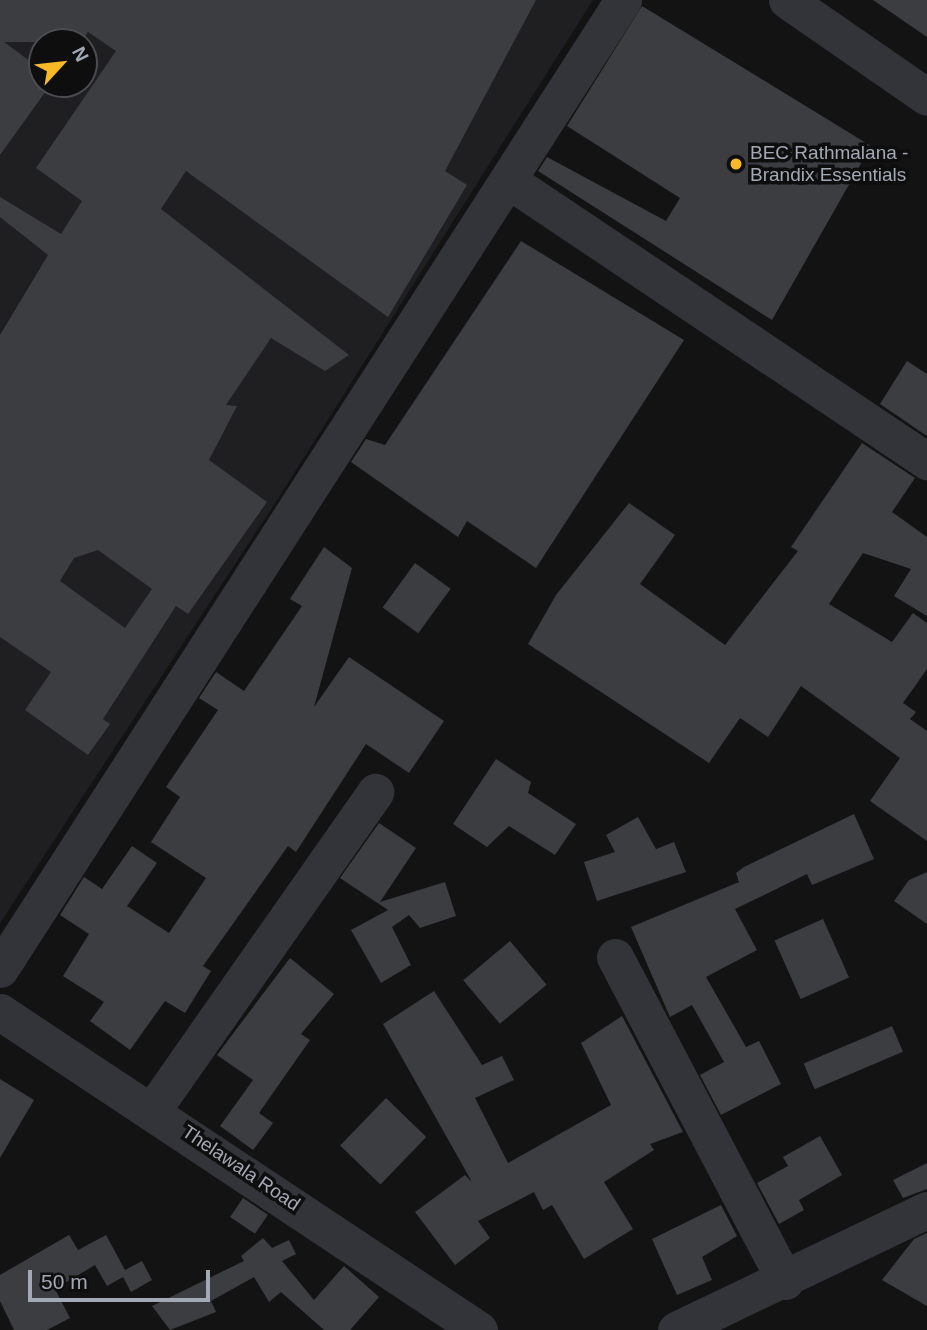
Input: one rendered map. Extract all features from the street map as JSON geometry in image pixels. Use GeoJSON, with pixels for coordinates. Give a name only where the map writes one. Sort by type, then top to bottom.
{"type":"FeatureCollection","features":[{"type":"Feature","properties":{"kind":"street"},"geometry":{"type":"LineString","coordinates":[[0,969],[623,0]]}},
{"type":"Feature","properties":{"kind":"street"},"geometry":{"type":"LineString","coordinates":[[789,0],[927,90]]}},
{"type":"Feature","properties":{"kind":"street"},"geometry":{"type":"LineString","coordinates":[[789,0],[927,97]]}},
{"type":"Feature","properties":{"kind":"street"},"geometry":{"type":"LineString","coordinates":[[508,180],[927,461]]}},
{"type":"Feature","properties":{"kind":"street"},"geometry":{"type":"LineString","coordinates":[[154,1108],[375,792]]}},
{"type":"Feature","properties":{"kind":"street"},"geometry":{"type":"LineString","coordinates":[[615,957],[785,1281]]}},
{"type":"Feature","properties":{"kind":"street","name":"Thelawala Road"},"geometry":{"type":"LineString","coordinates":[[0,1012],[154,1108],[479,1330]]}},
{"type":"Feature","properties":{"kind":"street"},"geometry":{"type":"LineString","coordinates":[[676,1330],[785,1281],[927,1210]]}},
{"type":"Feature","properties":{"kind":"shaded area"},"geometry":{"type":"Polygon","coordinates":[[[0,0],[593,0],[279,497],[0,923],[0,0]]]}},
{"type":"Feature","properties":{"kind":"building"},"geometry":{"type":"Polygon","coordinates":[[[0,0],[536,0],[445,171],[467,185],[388,317],[186,171],[161,209],[349,355],[325,371],[271,338],[226,405],[237,406],[209,460],[267,502],[188,614],[176,606],[103,719],[110,724],[88,755],[25,710],[51,672],[0,637],[0,335],[48,255],[0,217],[0,197],[61,234],[82,201],[36,168],[84,98],[98,98],[98,77],[116,51],[98,39],[98,28],[28,28],[28,42],[4,42],[28,60],[28,98],[41,98],[0,155],[0,0]],[[98,550],[74,558],[60,581],[125,628],[152,589],[98,550]]]}},
{"type":"Feature","properties":{"kind":"building"},"geometry":{"type":"Polygon","coordinates":[[[873,0],[927,0],[927,37],[873,0]]]}},
{"type":"Feature","properties":{"kind":"building","name":"BEC Rathmalana - Brandix Essentials"},"geometry":{"type":"Polygon","coordinates":[[[642,6],[871,146],[772,320],[538,171],[547,157],[666,221],[680,198],[567,126],[642,6]]]}},
{"type":"Feature","properties":{"kind":"building"},"geometry":{"type":"Polygon","coordinates":[[[521,241],[684,340],[536,568],[467,521],[458,537],[351,462],[366,439],[385,445],[521,241]]]}},
{"type":"Feature","properties":{"kind":"building"},"geometry":{"type":"Polygon","coordinates":[[[907,361],[927,374],[927,436],[880,404],[907,361]]]}},
{"type":"Feature","properties":{"kind":"building"},"geometry":{"type":"Polygon","coordinates":[[[862,443],[915,478],[892,512],[927,537],[927,616],[894,596],[911,569],[863,553],[829,604],[892,642],[913,613],[927,623],[927,669],[903,703],[916,712],[910,719],[927,731],[927,841],[870,801],[900,758],[801,686],[768,737],[740,718],[709,763],[528,644],[556,595],[629,503],[675,535],[640,584],[725,645],[798,551],[791,547],[862,443]]]}},
{"type":"Feature","properties":{"kind":"building"},"geometry":{"type":"Polygon","coordinates":[[[324,547],[352,568],[314,707],[349,657],[444,721],[409,773],[366,744],[296,852],[288,846],[203,966],[211,971],[185,1013],[165,1001],[130,1050],[90,1021],[104,1002],[63,976],[89,934],[60,915],[84,877],[102,889],[132,846],[157,863],[127,906],[169,933],[206,878],[151,842],[180,797],[166,787],[218,710],[199,698],[216,672],[244,691],[302,606],[290,599],[324,547]]]}},
{"type":"Feature","properties":{"kind":"building"},"geometry":{"type":"Polygon","coordinates":[[[415,563],[451,589],[418,633],[383,607],[415,563]]]}},
{"type":"Feature","properties":{"kind":"building"},"geometry":{"type":"Polygon","coordinates":[[[496,759],[531,782],[528,793],[576,824],[555,855],[509,826],[487,847],[453,824],[496,759]]]}},
{"type":"Feature","properties":{"kind":"building"},"geometry":{"type":"Polygon","coordinates":[[[854,814],[874,859],[812,885],[807,874],[735,909],[757,950],[706,977],[746,1047],[759,1041],[781,1084],[721,1115],[700,1075],[724,1062],[692,1005],[670,1017],[631,927],[739,882],[736,873],[744,867],[854,814]]]}},
{"type":"Feature","properties":{"kind":"building"},"geometry":{"type":"Polygon","coordinates":[[[638,817],[656,849],[674,842],[686,872],[597,901],[584,862],[615,852],[606,835],[638,817]]]}},
{"type":"Feature","properties":{"kind":"building"},"geometry":{"type":"Polygon","coordinates":[[[379,823],[416,848],[380,902],[445,882],[456,916],[420,928],[409,915],[392,927],[411,965],[381,983],[351,930],[388,910],[340,878],[379,823]]]}},
{"type":"Feature","properties":{"kind":"building"},"geometry":{"type":"Polygon","coordinates":[[[927,872],[927,924],[894,901],[909,880],[927,872]]]}},
{"type":"Feature","properties":{"kind":"building"},"geometry":{"type":"Polygon","coordinates":[[[823,919],[849,977],[801,999],[775,941],[823,919]]]}},
{"type":"Feature","properties":{"kind":"building"},"geometry":{"type":"Polygon","coordinates":[[[510,941],[547,985],[500,1024],[463,980],[510,941]]]}},
{"type":"Feature","properties":{"kind":"building"},"geometry":{"type":"Polygon","coordinates":[[[290,958],[334,994],[301,1034],[310,1040],[259,1113],[273,1123],[253,1150],[220,1126],[253,1080],[217,1055],[290,958]]]}},
{"type":"Feature","properties":{"kind":"building"},"geometry":{"type":"Polygon","coordinates":[[[434,991],[482,1065],[502,1056],[514,1080],[475,1098],[508,1163],[611,1105],[581,1043],[622,1016],[683,1132],[650,1144],[654,1150],[604,1182],[633,1229],[584,1259],[552,1205],[543,1210],[534,1192],[478,1221],[490,1238],[455,1265],[415,1212],[465,1175],[472,1182],[383,1024],[434,991]]]}},
{"type":"Feature","properties":{"kind":"building"},"geometry":{"type":"Polygon","coordinates":[[[892,1026],[903,1052],[815,1089],[804,1064],[892,1026]]]}},
{"type":"Feature","properties":{"kind":"building"},"geometry":{"type":"Polygon","coordinates":[[[0,1079],[34,1100],[0,1158],[0,1079]]]}},
{"type":"Feature","properties":{"kind":"building"},"geometry":{"type":"Polygon","coordinates":[[[386,1098],[426,1137],[380,1184],[340,1145],[386,1098]]]}},
{"type":"Feature","properties":{"kind":"building"},"geometry":{"type":"Polygon","coordinates":[[[820,1136],[842,1175],[799,1200],[804,1210],[779,1224],[757,1183],[788,1166],[783,1157],[820,1136]]]}},
{"type":"Feature","properties":{"kind":"building"},"geometry":{"type":"Polygon","coordinates":[[[927,1163],[927,1189],[903,1198],[893,1180],[927,1163]]]}},
{"type":"Feature","properties":{"kind":"building"},"geometry":{"type":"Polygon","coordinates":[[[243,1198],[268,1215],[255,1234],[230,1217],[243,1198]]]}},
{"type":"Feature","properties":{"kind":"building"},"geometry":{"type":"Polygon","coordinates":[[[721,1205],[737,1236],[702,1257],[712,1280],[677,1295],[652,1239],[721,1205]]]}},
{"type":"Feature","properties":{"kind":"building"},"geometry":{"type":"Polygon","coordinates":[[[927,1233],[927,1306],[882,1280],[914,1239],[927,1233]]]}},
{"type":"Feature","properties":{"kind":"building"},"geometry":{"type":"Polygon","coordinates":[[[69,1235],[78,1250],[106,1235],[125,1270],[142,1261],[152,1280],[131,1292],[123,1277],[107,1286],[95,1265],[55,1289],[70,1318],[47,1330],[14,1330],[0,1301],[0,1275],[69,1235]]]}},
{"type":"Feature","properties":{"kind":"building"},"geometry":{"type":"Polygon","coordinates":[[[263,1238],[272,1248],[289,1240],[296,1254],[282,1261],[314,1300],[344,1266],[379,1297],[350,1330],[324,1330],[281,1292],[269,1302],[254,1277],[211,1301],[216,1312],[170,1330],[152,1306],[244,1261],[241,1256],[263,1238]]]}},
{"type":"Feature","properties":{"kind":"place","name":"BEC Rathmalana - Brandix Essentials"},"geometry":{"type":"Point","coordinates":[736,164]}}]}
